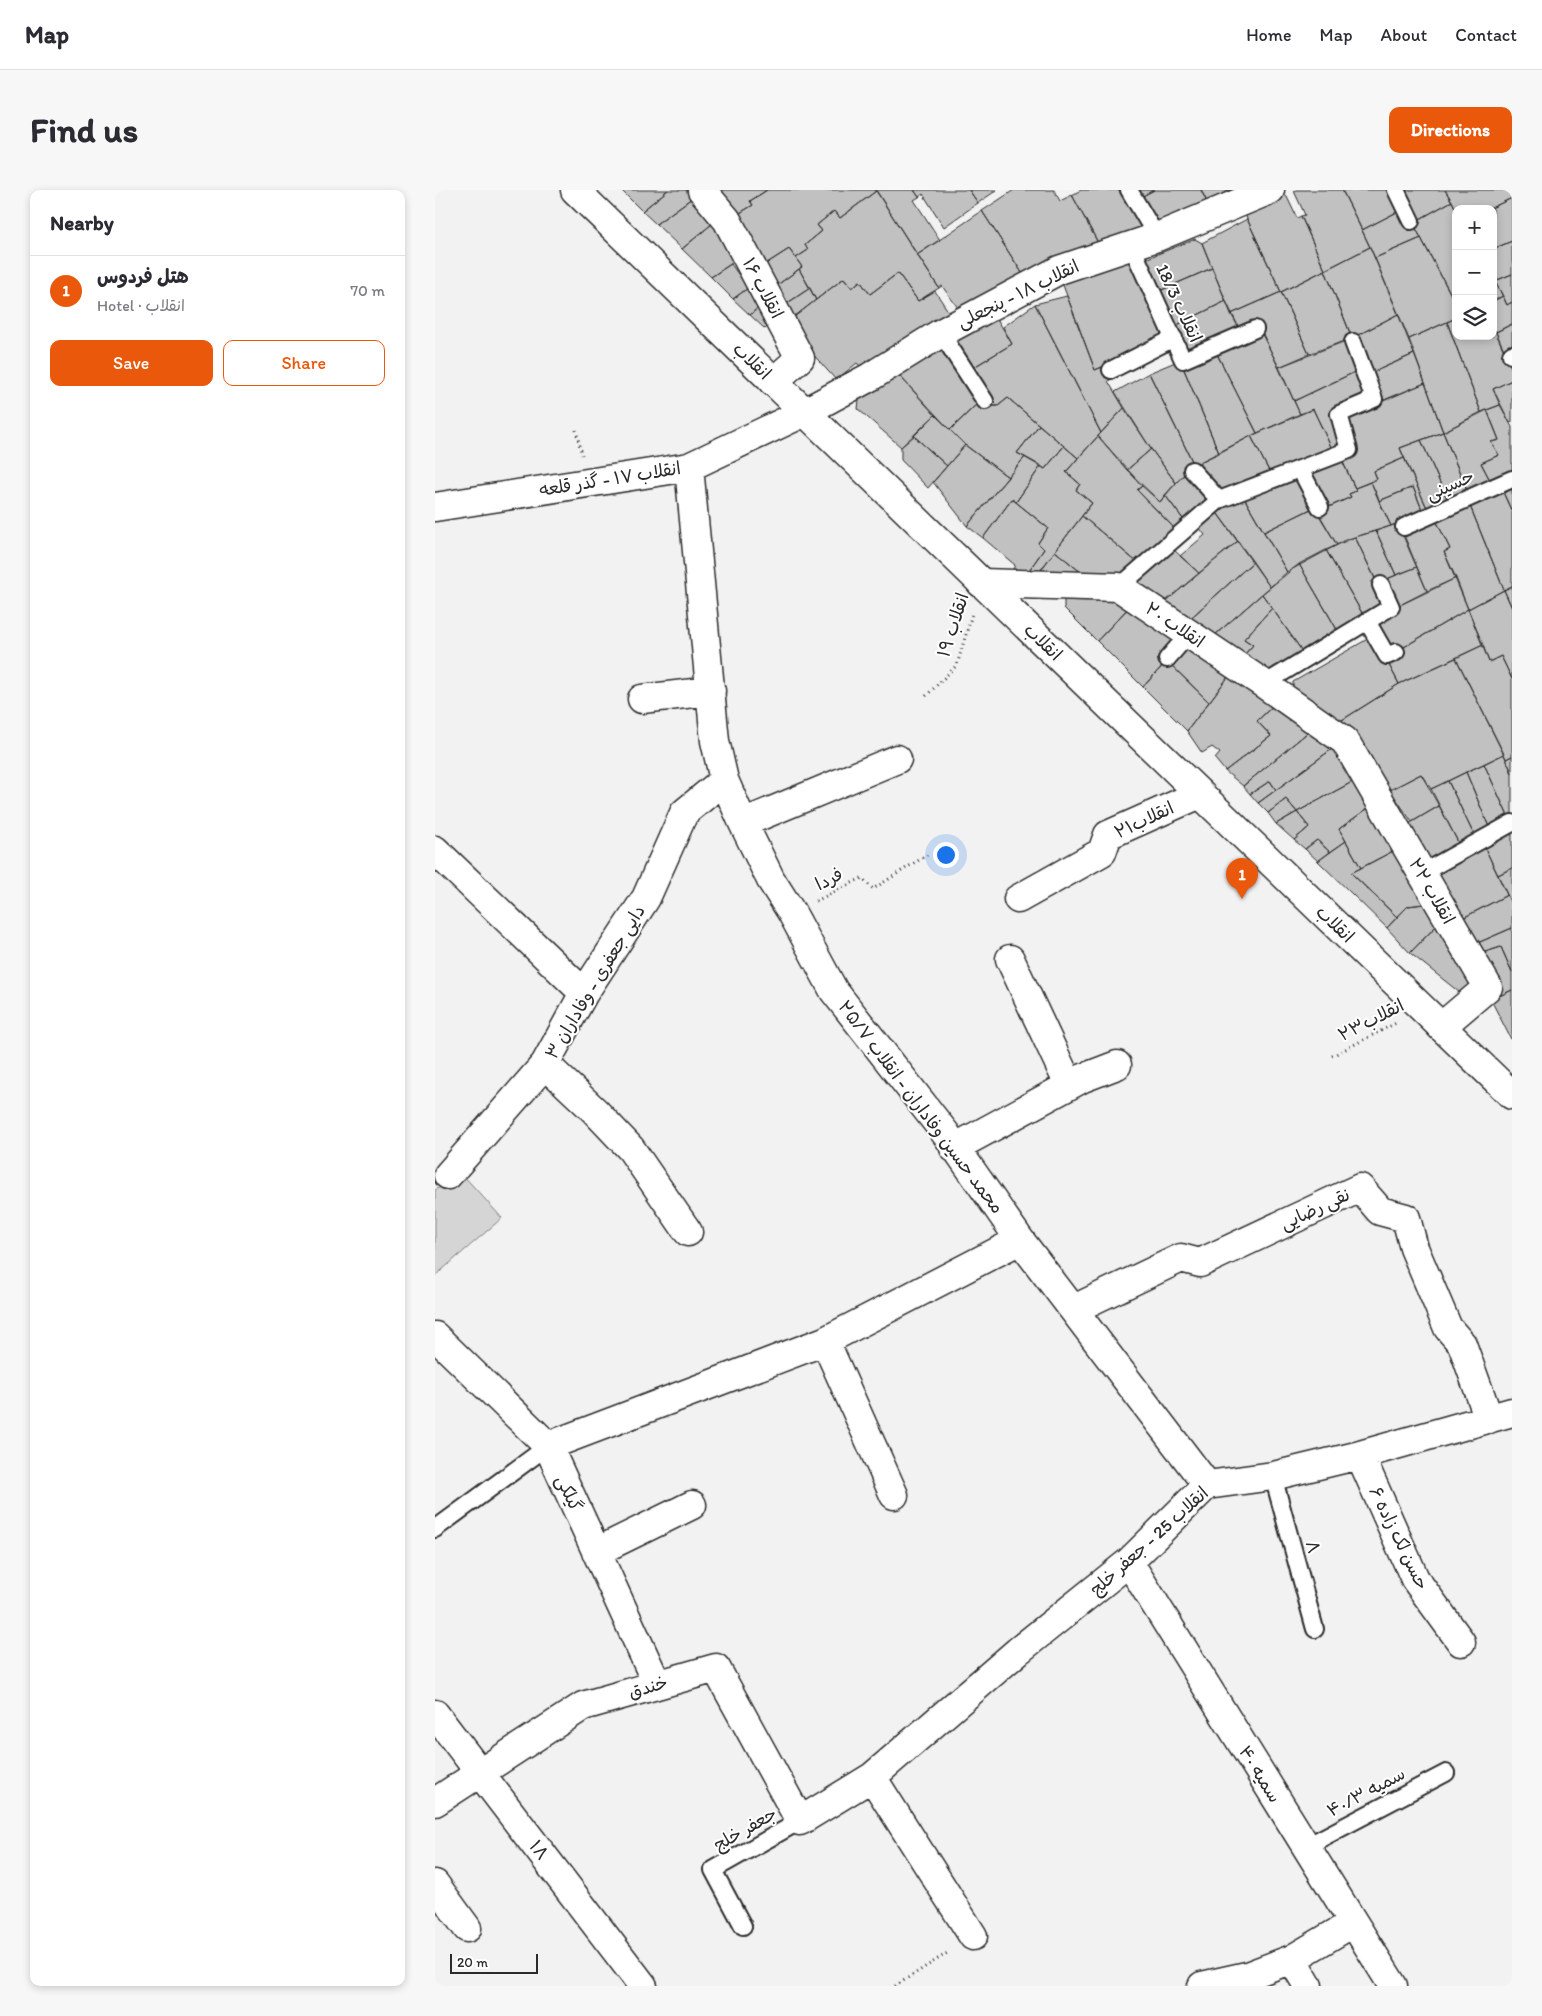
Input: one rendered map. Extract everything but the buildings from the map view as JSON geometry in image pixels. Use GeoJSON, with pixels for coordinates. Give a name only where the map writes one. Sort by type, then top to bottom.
{"type":"FeatureCollection","features":[{"type":"Feature","properties":{"kind":"street","name":"انقلاب"},"geometry":{"type":"LineString","coordinates":[[575,190],[1432,1018],[1507,1083]]}},
{"type":"Feature","properties":{"kind":"street","name":"انقلاب ۱۶"},"geometry":{"type":"LineString","coordinates":[[702,190],[727,220],[800,358],[773,382]]}},
{"type":"Feature","properties":{"kind":"street","name":"انقلاب ۱۸ - پنجعلی"},"geometry":{"type":"LineString","coordinates":[[805,412],[870,377],[941,333],[1059,270],[1157,237],[1264,191]]}},
{"type":"Feature","properties":{"kind":"street","name":"انقلاب ۱۷ - گذر قلعه"},"geometry":{"type":"LineString","coordinates":[[435,507],[689,467],[805,412]]}},
{"type":"Feature","properties":{"kind":"street","name":"محمد حسین وفاداران - انقلاب ۲۵/۷"},"geometry":{"type":"LineString","coordinates":[[689,467],[715,741],[724,780],[771,880],[792,913],[834,991],[946,1134],[954,1148],[1021,1240],[1207,1485]]}},
{"type":"Feature","properties":{"kind":"street"},"geometry":{"type":"LineString","coordinates":[[981,582],[1119,587]]}},
{"type":"Feature","properties":{"kind":"street","name":"انقلاب ۲۰"},"geometry":{"type":"LineString","coordinates":[[1119,587],[1345,741]]}},
{"type":"Feature","properties":{"kind":"street"},"geometry":{"type":"LineString","coordinates":[[642,699],[711,691]]}},
{"type":"Feature","properties":{"kind":"street","name":"انقلاب ۲۲"},"geometry":{"type":"LineString","coordinates":[[1345,741],[1488,987],[1432,1018]]}},
{"type":"Feature","properties":{"kind":"street"},"geometry":{"type":"LineString","coordinates":[[743,822],[897,759]]}},
{"type":"Feature","properties":{"kind":"street","name":"دایی جعفری - وفاداران ۳"},"geometry":{"type":"LineString","coordinates":[[448,1175],[545,1064],[584,993],[646,898],[684,813],[724,780]]}},
{"type":"Feature","properties":{"kind":"street","name":"انقلاب۲۱"},"geometry":{"type":"LineString","coordinates":[[1019,899],[1102,852],[1108,835],[1200,794]]}},
{"type":"Feature","properties":{"kind":"street"},"geometry":{"type":"LineString","coordinates":[[435,850],[584,993]]}},
{"type":"Feature","properties":{"kind":"street"},"geometry":{"type":"LineString","coordinates":[[1011,959],[1069,1085]]}},
{"type":"Feature","properties":{"kind":"street"},"geometry":{"type":"LineString","coordinates":[[545,1064],[595,1111],[631,1149],[688,1232]]}},
{"type":"Feature","properties":{"kind":"street"},"geometry":{"type":"LineString","coordinates":[[954,1148],[1069,1085],[1117,1066]]}},
{"type":"Feature","properties":{"kind":"street","name":"نقی رضایی"},"geometry":{"type":"LineString","coordinates":[[1073,1309],[1181,1258],[1201,1262],[1360,1188],[1381,1211],[1407,1218],[1414,1248],[1448,1328],[1461,1344],[1501,1415]]}},
{"type":"Feature","properties":{"kind":"street"},"geometry":{"type":"LineString","coordinates":[[548,1446],[825,1341],[1021,1240]]}},
{"type":"Feature","properties":{"kind":"street","name":"گیلکی"},"geometry":{"type":"LineString","coordinates":[[435,1336],[548,1446],[657,1684]]}},
{"type":"Feature","properties":{"kind":"street"},"geometry":{"type":"LineString","coordinates":[[825,1341],[893,1495]]}},
{"type":"Feature","properties":{"kind":"street","name":"انقلاب 25 - جعفر خلج"},"geometry":{"type":"LineString","coordinates":[[800,1821],[872,1777],[1019,1651],[1129,1562],[1207,1485],[1273,1476],[1360,1455],[1501,1415]]}},
{"type":"Feature","properties":{"kind":"street","name":"۶ حسن لک زاده"},"geometry":{"type":"LineString","coordinates":[[1360,1455],[1415,1579],[1461,1642]]}},
{"type":"Feature","properties":{"kind":"street"},"geometry":{"type":"LineString","coordinates":[[596,1552],[692,1505]]}},
{"type":"Feature","properties":{"kind":"street","name":"سمیه ۴۰"},"geometry":{"type":"LineString","coordinates":[[1129,1562],[1393,1986]]}},
{"type":"Feature","properties":{"kind":"street","name":"خندق"},"geometry":{"type":"LineString","coordinates":[[435,1802],[583,1706],[716,1668],[800,1821]]}},
{"type":"Feature","properties":{"kind":"street","name":"۱۸"},"geometry":{"type":"LineString","coordinates":[[435,1714],[643,1986]]}},
{"type":"Feature","properties":{"kind":"street"},"geometry":{"type":"LineString","coordinates":[[872,1777],[973,1936]]}},
{"type":"Feature","properties":{"kind":"street"},"geometry":{"type":"LineString","coordinates":[[435,1884],[467,1928]]}},
{"type":"Feature","properties":{"kind":"street"},"geometry":{"type":"LineString","coordinates":[[1202,1986],[1247,1976],[1292,1959],[1353,1923]]}},
{"type":"Feature","properties":{"kind":"street"},"geometry":{"type":"LineString","coordinates":[[1292,1959],[1308,1986]]}},
{"type":"Feature","properties":{"kind":"lane"},"geometry":{"type":"LineString","coordinates":[[1129,190],[1157,237]]}},
{"type":"Feature","properties":{"kind":"lane"},"geometry":{"type":"LineString","coordinates":[[1396,190],[1411,221]]}},
{"type":"Feature","properties":{"kind":"lane","name":"انقلاب 18/3"},"geometry":{"type":"LineString","coordinates":[[1131,245],[1183,360],[1255,329]]}},
{"type":"Feature","properties":{"kind":"lane"},"geometry":{"type":"LineString","coordinates":[[941,333],[985,401]]}},
{"type":"Feature","properties":{"kind":"lane"},"geometry":{"type":"LineString","coordinates":[[1111,370],[1174,338]]}},
{"type":"Feature","properties":{"kind":"lane"},"geometry":{"type":"LineString","coordinates":[[1119,587],[1219,500],[1349,450],[1339,414],[1374,399],[1353,342]]}},
{"type":"Feature","properties":{"kind":"lane"},"geometry":{"type":"LineString","coordinates":[[1300,469],[1320,507]]}},
{"type":"Feature","properties":{"kind":"lane"},"geometry":{"type":"LineString","coordinates":[[1193,470],[1219,500]]}},
{"type":"Feature","properties":{"kind":"lane","name":"حسینی"},"geometry":{"type":"LineString","coordinates":[[1404,527],[1512,479]]}},
{"type":"Feature","properties":{"kind":"lane"},"geometry":{"type":"LineString","coordinates":[[1264,684],[1391,607],[1381,585]]}},
{"type":"Feature","properties":{"kind":"lane"},"geometry":{"type":"LineString","coordinates":[[1367,621],[1387,656],[1397,652]]}},
{"type":"Feature","properties":{"kind":"lane"},"geometry":{"type":"LineString","coordinates":[[1167,659],[1189,635]]}},
{"type":"Feature","properties":{"kind":"lane"},"geometry":{"type":"LineString","coordinates":[[1422,873],[1512,823]]}},
{"type":"Feature","properties":{"kind":"lane"},"geometry":{"type":"LineString","coordinates":[[435,1529],[548,1446]]}},
{"type":"Feature","properties":{"kind":"lane","name":"۸"},"geometry":{"type":"LineString","coordinates":[[1273,1476],[1315,1629]]}},
{"type":"Feature","properties":{"kind":"lane","name":"سمیه ۴۰/۳"},"geometry":{"type":"LineString","coordinates":[[1305,1847],[1446,1773]]}},
{"type":"Feature","properties":{"kind":"lane","name":"جعفر خلج"},"geometry":{"type":"LineString","coordinates":[[743,1926],[713,1870],[800,1821]]}},
{"type":"Feature","properties":{"kind":"path","name":"انقلاب ۱۹"},"geometry":{"type":"LineString","coordinates":[[926,696],[957,665],[981,582]]}},
{"type":"Feature","properties":{"kind":"path","name":"فردا"},"geometry":{"type":"LineString","coordinates":[[792,913],[862,878],[873,889],[927,855]]}},
{"type":"Feature","properties":{"kind":"path","name":"انقلاب۲۳"},"geometry":{"type":"LineString","coordinates":[[1332,1056],[1432,1018]]}},
{"type":"Feature","properties":{"kind":"path"},"geometry":{"type":"LineString","coordinates":[[895,1986],[973,1936]]}},
{"type":"Feature","properties":{"kind":"shaded area"},"geometry":{"type":"Polygon","coordinates":[[[462,1174],[502,1218],[435,1276],[435,1190],[462,1174]]]}},
{"type":"Feature","properties":{"kind":"place","name":"هتل فردوس"},"geometry":{"type":"Point","coordinates":[1242,899]}}]}
